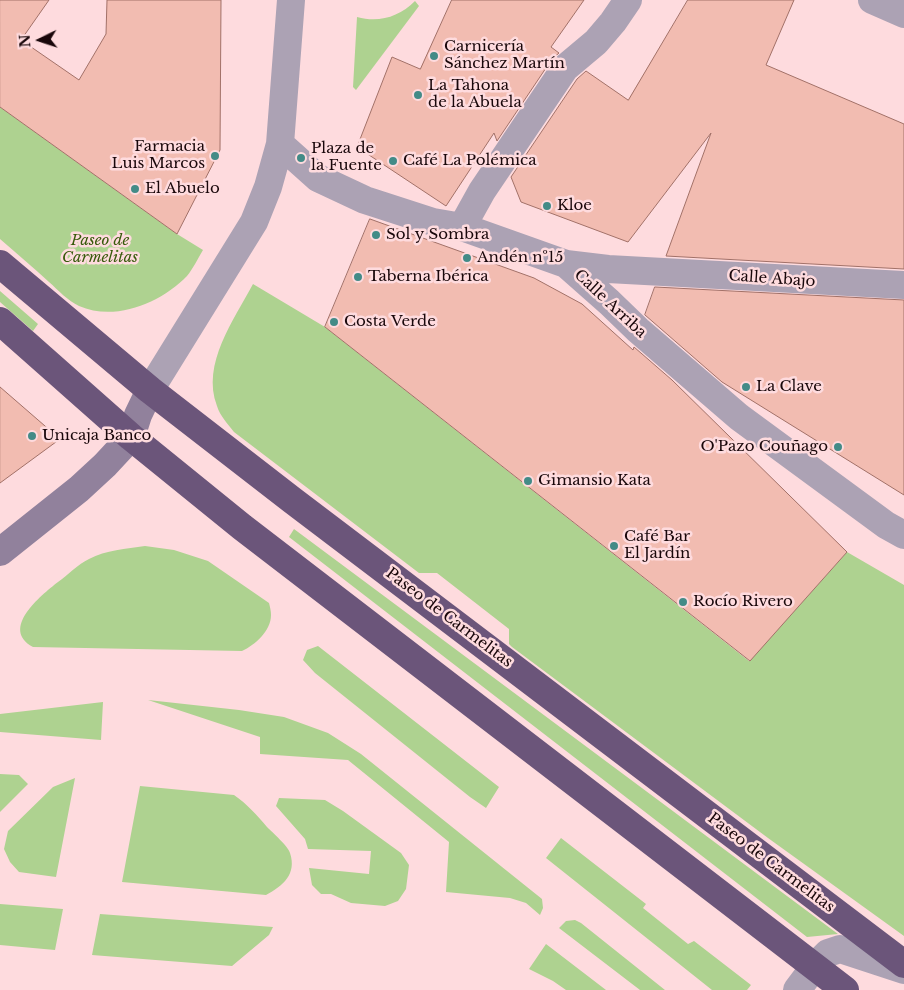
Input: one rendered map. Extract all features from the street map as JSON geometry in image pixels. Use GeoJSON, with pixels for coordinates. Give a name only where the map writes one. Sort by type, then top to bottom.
{"type":"FeatureCollection","features":[{"type":"Feature","properties":{"kind":"highway","name":"Paseo de Carmelitas"},"geometry":{"type":"LineString","coordinates":[[0,264],[150,390],[292,500],[904,964]]}},
{"type":"Feature","properties":{"kind":"highway"},"geometry":{"type":"LineString","coordinates":[[0,321],[131,436],[242,527],[845,990]]}},
{"type":"Feature","properties":{"kind":"main road"},"geometry":{"type":"LineString","coordinates":[[0,552],[79,489],[105,465],[131,436],[138,415],[150,390]]}},
{"type":"Feature","properties":{"kind":"street"},"geometry":{"type":"LineString","coordinates":[[150,390],[254,222],[268,187],[280,144],[291,0]]}},
{"type":"Feature","properties":{"kind":"street"},"geometry":{"type":"LineString","coordinates":[[462,227],[482,191],[565,68],[596,42],[614,22],[628,0]]}},
{"type":"Feature","properties":{"kind":"street"},"geometry":{"type":"LineString","coordinates":[[872,0],[904,14]]}},
{"type":"Feature","properties":{"kind":"street","name":"Calle Arriba"},"geometry":{"type":"LineString","coordinates":[[280,144],[318,178],[365,200],[433,222],[462,227],[566,264],[638,330],[739,417],[886,525],[904,535]]}},
{"type":"Feature","properties":{"kind":"street","name":"Calle Abajo"},"geometry":{"type":"LineString","coordinates":[[566,264],[608,270],[639,270],[904,286]]}},
{"type":"Feature","properties":{"kind":"street"},"geometry":{"type":"LineString","coordinates":[[620,312],[624,285],[639,270]]}},
{"type":"Feature","properties":{"kind":"street"},"geometry":{"type":"LineString","coordinates":[[797,990],[815,966],[828,953],[840,949],[904,970]]}},
{"type":"Feature","properties":{"kind":"green space"},"geometry":{"type":"Polygon","coordinates":[[[415,1],[419,6],[356,90],[353,87],[357,17],[381,19],[395,15],[415,1]]]}},
{"type":"Feature","properties":{"kind":"green space","name":"Paseo de Carmelitas"},"geometry":{"type":"Polygon","coordinates":[[[0,107],[177,234],[203,250],[187,276],[176,286],[151,302],[122,311],[107,312],[93,310],[79,306],[67,298],[0,239],[0,107]]]}},
{"type":"Feature","properties":{"kind":"green space"},"geometry":{"type":"Polygon","coordinates":[[[253,284],[325,327],[749,661],[847,552],[904,585],[904,936],[768,838],[512,647],[509,644],[509,629],[437,573],[419,573],[234,432],[218,410],[213,390],[213,374],[216,358],[229,327],[253,284]]]}},
{"type":"Feature","properties":{"kind":"green space"},"geometry":{"type":"Polygon","coordinates":[[[0,291],[38,324],[33,331],[0,302],[0,291]]]}},
{"type":"Feature","properties":{"kind":"green space"},"geometry":{"type":"Polygon","coordinates":[[[294,529],[838,934],[807,937],[289,537],[294,529]]]}},
{"type":"Feature","properties":{"kind":"green space"},"geometry":{"type":"Polygon","coordinates":[[[145,546],[174,550],[208,561],[269,603],[271,614],[265,632],[257,641],[242,651],[33,647],[24,640],[20,631],[26,613],[33,604],[77,567],[85,561],[102,554],[145,546]]]}},
{"type":"Feature","properties":{"kind":"green space"},"geometry":{"type":"Polygon","coordinates":[[[318,646],[499,787],[486,808],[315,673],[303,660],[307,650],[318,646]]]}},
{"type":"Feature","properties":{"kind":"green space"},"geometry":{"type":"Polygon","coordinates":[[[148,700],[284,717],[328,733],[361,754],[542,899],[543,908],[540,915],[526,903],[510,898],[446,892],[449,842],[348,760],[260,754],[260,737],[148,700]]]}},
{"type":"Feature","properties":{"kind":"green space"},"geometry":{"type":"Polygon","coordinates":[[[103,702],[101,740],[0,732],[0,714],[103,702]]]}},
{"type":"Feature","properties":{"kind":"green space"},"geometry":{"type":"Polygon","coordinates":[[[0,774],[19,775],[28,784],[0,812],[0,774]]]}},
{"type":"Feature","properties":{"kind":"green space"},"geometry":{"type":"Polygon","coordinates":[[[75,778],[56,877],[19,872],[10,862],[4,849],[8,831],[53,787],[75,778]]]}},
{"type":"Feature","properties":{"kind":"green space"},"geometry":{"type":"Polygon","coordinates":[[[140,786],[234,795],[252,810],[289,850],[292,867],[287,878],[278,888],[266,895],[122,882],[140,786]]]}},
{"type":"Feature","properties":{"kind":"green space"},"geometry":{"type":"Polygon","coordinates":[[[279,798],[325,800],[401,853],[409,865],[406,889],[398,901],[385,906],[351,903],[331,894],[321,894],[312,885],[309,868],[369,874],[371,851],[308,849],[305,839],[276,806],[279,798]]]}},
{"type":"Feature","properties":{"kind":"green space"},"geometry":{"type":"Polygon","coordinates":[[[561,838],[646,904],[643,908],[688,944],[694,941],[751,985],[747,990],[712,990],[546,858],[561,838]]]}},
{"type":"Feature","properties":{"kind":"green space"},"geometry":{"type":"Polygon","coordinates":[[[0,904],[63,909],[55,950],[0,945],[0,904]]]}},
{"type":"Feature","properties":{"kind":"green space"},"geometry":{"type":"Polygon","coordinates":[[[100,914],[273,927],[269,935],[232,966],[92,955],[100,914]]]}},
{"type":"Feature","properties":{"kind":"green space"},"geometry":{"type":"Polygon","coordinates":[[[575,920],[665,990],[640,990],[559,928],[566,921],[575,920]]]}},
{"type":"Feature","properties":{"kind":"green space"},"geometry":{"type":"Polygon","coordinates":[[[546,944],[606,990],[566,990],[529,969],[546,944]]]}},
{"type":"Feature","properties":{"kind":"building"},"geometry":{"type":"Polygon","coordinates":[[[0,0],[49,0],[21,40],[79,80],[106,34],[107,0],[221,0],[220,150],[177,234],[0,107],[0,0]]]}},
{"type":"Feature","properties":{"kind":"building"},"geometry":{"type":"Polygon","coordinates":[[[452,0],[584,0],[551,47],[559,53],[552,59],[497,141],[494,133],[446,206],[357,147],[392,57],[420,69],[452,0]]]}},
{"type":"Feature","properties":{"kind":"building"},"geometry":{"type":"Polygon","coordinates":[[[688,0],[794,0],[766,65],[904,124],[904,269],[666,256],[711,133],[628,242],[521,202],[511,177],[577,79],[586,71],[628,100],[688,0]]]}},
{"type":"Feature","properties":{"kind":"building"},"geometry":{"type":"Polygon","coordinates":[[[370,219],[534,278],[582,304],[633,350],[634,347],[672,380],[847,552],[750,661],[325,327],[370,219]]]}},
{"type":"Feature","properties":{"kind":"building"},"geometry":{"type":"Polygon","coordinates":[[[655,287],[904,300],[904,495],[722,382],[645,315],[655,287]]]}},
{"type":"Feature","properties":{"kind":"building"},"geometry":{"type":"Polygon","coordinates":[[[0,387],[60,439],[0,483],[0,387]]]}},
{"type":"Feature","properties":{"kind":"place","name":"Carnicería Sánchez Martín"},"geometry":{"type":"Point","coordinates":[434,56]}},
{"type":"Feature","properties":{"kind":"place","name":"La Tahona de la Abuela"},"geometry":{"type":"Point","coordinates":[418,95]}},
{"type":"Feature","properties":{"kind":"place","name":"Farmacia Luis Marcos"},"geometry":{"type":"Point","coordinates":[215,156]}},
{"type":"Feature","properties":{"kind":"place","name":"Plaza de la Fuente"},"geometry":{"type":"Point","coordinates":[301,158]}},
{"type":"Feature","properties":{"kind":"place","name":"Café La Polémica"},"geometry":{"type":"Point","coordinates":[393,161]}},
{"type":"Feature","properties":{"kind":"place","name":"El Abuelo"},"geometry":{"type":"Point","coordinates":[135,189]}},
{"type":"Feature","properties":{"kind":"place","name":"Kloe"},"geometry":{"type":"Point","coordinates":[547,206]}},
{"type":"Feature","properties":{"kind":"place","name":"Sol y Sombra"},"geometry":{"type":"Point","coordinates":[376,235]}},
{"type":"Feature","properties":{"kind":"place","name":"Andén nº15"},"geometry":{"type":"Point","coordinates":[467,258]}},
{"type":"Feature","properties":{"kind":"place","name":"Taberna Ibérica"},"geometry":{"type":"Point","coordinates":[358,277]}},
{"type":"Feature","properties":{"kind":"place","name":"Costa Verde"},"geometry":{"type":"Point","coordinates":[334,322]}},
{"type":"Feature","properties":{"kind":"place","name":"La Clave"},"geometry":{"type":"Point","coordinates":[746,387]}},
{"type":"Feature","properties":{"kind":"place","name":"Unicaja Banco"},"geometry":{"type":"Point","coordinates":[32,436]}},
{"type":"Feature","properties":{"kind":"place","name":"O'Pazo Couñago"},"geometry":{"type":"Point","coordinates":[838,447]}},
{"type":"Feature","properties":{"kind":"place","name":"Gimansio Kata"},"geometry":{"type":"Point","coordinates":[528,481]}},
{"type":"Feature","properties":{"kind":"place","name":"Café Bar El Jardín"},"geometry":{"type":"Point","coordinates":[614,546]}},
{"type":"Feature","properties":{"kind":"place","name":"Rocío Rivero"},"geometry":{"type":"Point","coordinates":[683,602]}}]}
